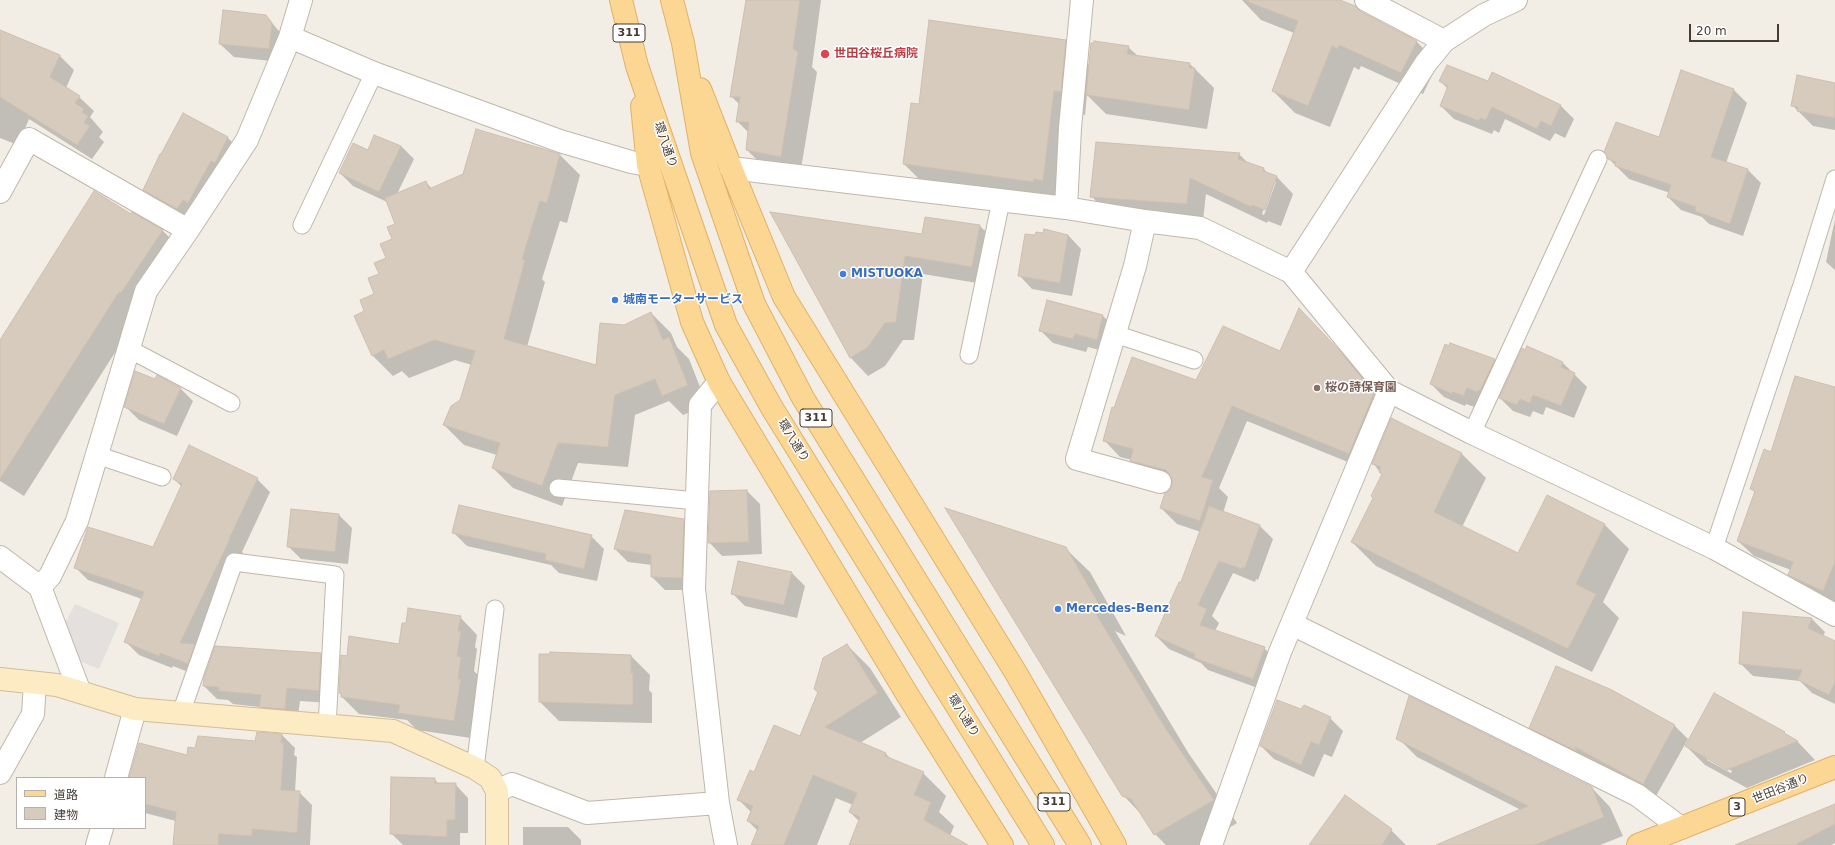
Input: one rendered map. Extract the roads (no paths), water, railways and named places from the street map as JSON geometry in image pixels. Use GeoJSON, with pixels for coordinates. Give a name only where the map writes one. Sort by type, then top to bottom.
{"type":"FeatureCollection","features":[{"type":"Feature","properties":{"kind":"main road","name":"環八通り"},"geometry":{"type":"LineString","coordinates":[[621,0],[638,66],[726,325],[772,408],[1043,845]]}},
{"type":"Feature","properties":{"kind":"main road","name":"311"},"geometry":{"type":"LineString","coordinates":[[672,0],[682,43],[702,153],[754,304],[803,398],[1080,845]]}},
{"type":"Feature","properties":{"kind":"main road"},"geometry":{"type":"LineString","coordinates":[[682,43],[784,297],[1012,666],[1115,845]]}},
{"type":"Feature","properties":{"kind":"main road"},"geometry":{"type":"LineString","coordinates":[[638,66],[648,165],[692,322],[720,382],[902,688],[1002,845]]}},
{"type":"Feature","properties":{"kind":"main road","name":"世田谷通り"},"geometry":{"type":"LineString","coordinates":[[1638,845],[1835,767]]}},
{"type":"Feature","properties":{"kind":"street"},"geometry":{"type":"LineString","coordinates":[[40,587],[50,576],[77,521],[146,291],[247,140],[290,37],[299,0]]}},
{"type":"Feature","properties":{"kind":"street"},"geometry":{"type":"LineString","coordinates":[[1066,208],[1070,128],[1082,0]]}},
{"type":"Feature","properties":{"kind":"street"},"geometry":{"type":"LineString","coordinates":[[1366,0],[1444,41]]}},
{"type":"Feature","properties":{"kind":"street"},"geometry":{"type":"LineString","coordinates":[[1291,272],[1426,62],[1444,41],[1484,8],[1516,0]]}},
{"type":"Feature","properties":{"kind":"street"},"geometry":{"type":"LineString","coordinates":[[290,37],[374,73],[560,141],[631,162],[648,165]]}},
{"type":"Feature","properties":{"kind":"street"},"geometry":{"type":"LineString","coordinates":[[0,192],[29,139],[188,230]]}},
{"type":"Feature","properties":{"kind":"street"},"geometry":{"type":"LineString","coordinates":[[731,168],[1066,208],[1200,228],[1291,272],[1389,391],[1472,433],[1714,548],[1835,615]]}},
{"type":"Feature","properties":{"kind":"street"},"geometry":{"type":"LineString","coordinates":[[1145,221],[1136,266],[1077,459],[1160,482]]}},
{"type":"Feature","properties":{"kind":"street"},"geometry":{"type":"LineString","coordinates":[[720,382],[700,405],[694,589],[718,803],[726,845]]}},
{"type":"Feature","properties":{"kind":"street"},"geometry":{"type":"LineString","coordinates":[[1211,845],[1280,652],[1389,391]]}},
{"type":"Feature","properties":{"kind":"street"},"geometry":{"type":"LineString","coordinates":[[0,557],[40,587],[79,690]]}},
{"type":"Feature","properties":{"kind":"street"},"geometry":{"type":"LineString","coordinates":[[1292,624],[1637,795],[1681,828]]}},
{"type":"Feature","properties":{"kind":"street"},"geometry":{"type":"LineString","coordinates":[[0,679],[58,685],[79,690],[135,709],[327,727],[393,731],[475,768],[490,778],[498,791],[498,845]]}},
{"type":"Feature","properties":{"kind":"street"},"geometry":{"type":"LineString","coordinates":[[0,773],[33,714],[35,683]]}},
{"type":"Feature","properties":{"kind":"street"},"geometry":{"type":"LineString","coordinates":[[116,777],[135,709]]}},
{"type":"Feature","properties":{"kind":"street"},"geometry":{"type":"LineString","coordinates":[[498,791],[512,784],[587,813],[718,803]]}},
{"type":"Feature","properties":{"kind":"street"},"geometry":{"type":"LineString","coordinates":[[97,845],[102,829]]}},
{"type":"Feature","properties":{"kind":"lane"},"geometry":{"type":"LineString","coordinates":[[302,225],[374,73]]}},
{"type":"Feature","properties":{"kind":"lane"},"geometry":{"type":"LineString","coordinates":[[1472,433],[1598,160]]}},
{"type":"Feature","properties":{"kind":"lane"},"geometry":{"type":"LineString","coordinates":[[1714,548],[1804,279],[1835,179]]}},
{"type":"Feature","properties":{"kind":"lane"},"geometry":{"type":"LineString","coordinates":[[969,355],[1001,201]]}},
{"type":"Feature","properties":{"kind":"lane"},"geometry":{"type":"LineString","coordinates":[[1115,334],[1194,360]]}},
{"type":"Feature","properties":{"kind":"lane"},"geometry":{"type":"LineString","coordinates":[[128,349],[231,403]]}},
{"type":"Feature","properties":{"kind":"lane"},"geometry":{"type":"LineString","coordinates":[[97,455],[162,477]]}},
{"type":"Feature","properties":{"kind":"lane"},"geometry":{"type":"LineString","coordinates":[[558,488],[697,501]]}},
{"type":"Feature","properties":{"kind":"lane"},"geometry":{"type":"LineString","coordinates":[[181,713],[234,562],[335,575],[327,727]]}},
{"type":"Feature","properties":{"kind":"lane"},"geometry":{"type":"LineString","coordinates":[[475,768],[495,609]]}},
{"type":"Feature","properties":{"kind":"place","name":"世田谷桜丘病院"},"geometry":{"type":"Point","coordinates":[825,54]}},
{"type":"Feature","properties":{"kind":"place","name":"MISTUOKA"},"geometry":{"type":"Point","coordinates":[843,274]}},
{"type":"Feature","properties":{"kind":"place","name":"城南モーターサービス"},"geometry":{"type":"Point","coordinates":[615,300]}},
{"type":"Feature","properties":{"kind":"place","name":"桜の詩保育園"},"geometry":{"type":"Point","coordinates":[1317,388]}},
{"type":"Feature","properties":{"kind":"place","name":"Mercedes-Benz"},"geometry":{"type":"Point","coordinates":[1058,609]}}]}
